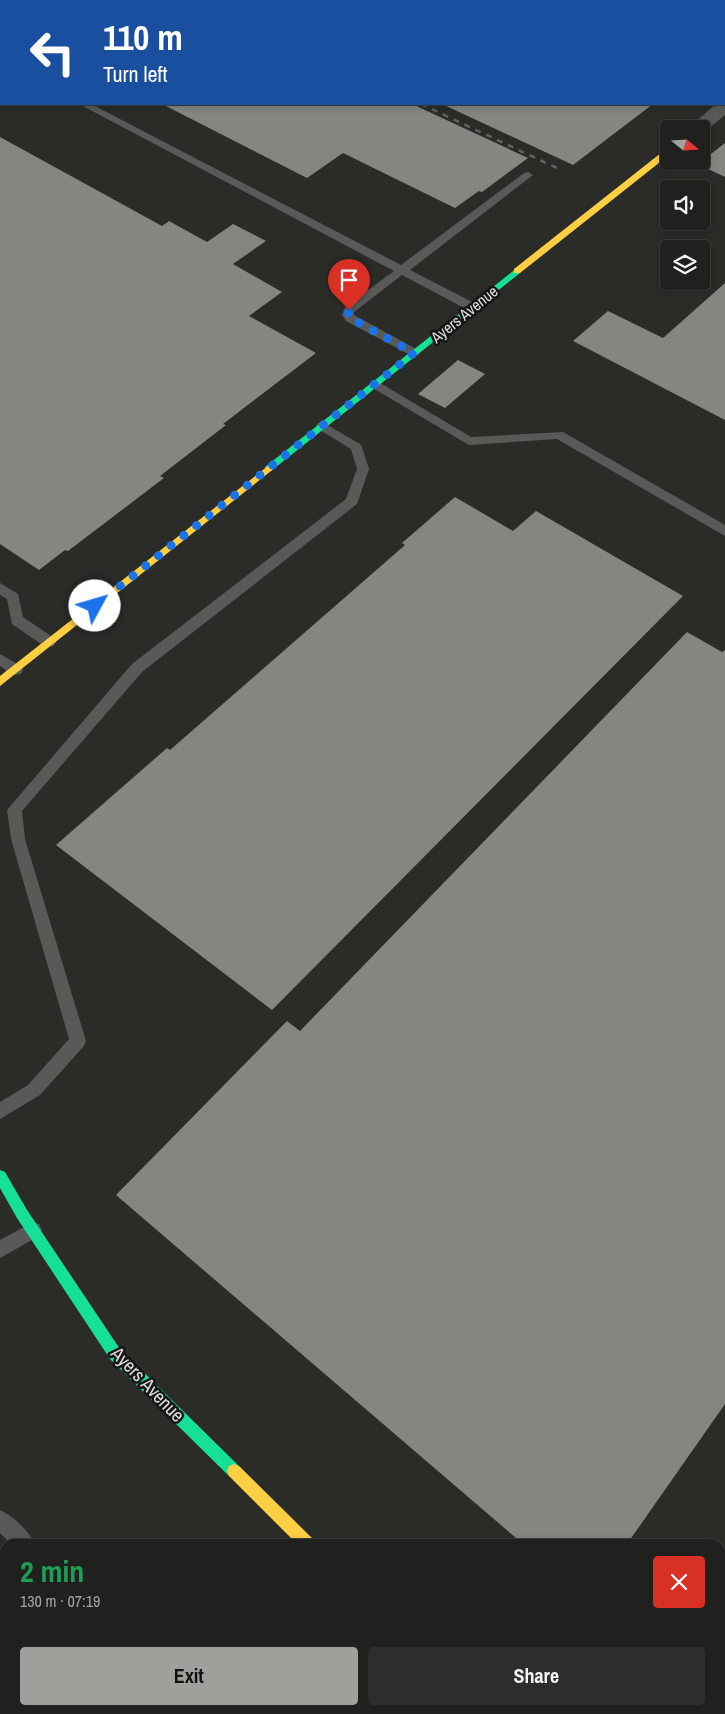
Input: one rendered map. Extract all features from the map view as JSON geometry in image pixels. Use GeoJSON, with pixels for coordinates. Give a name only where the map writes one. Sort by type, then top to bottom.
{"type":"FeatureCollection","features":[{"type":"Feature","properties":{"kind":"street"},"geometry":{"type":"LineString","coordinates":[[707,120],[725,106]]}},
{"type":"Feature","properties":{"kind":"street","name":"Ayers Avenue"},"geometry":{"type":"LineString","coordinates":[[0,682],[660,158]]}},
{"type":"Feature","properties":{"kind":"street","name":"Ayers Avenue"},"geometry":{"type":"LineString","coordinates":[[0,1176],[33,1230],[115,1354],[303,1539]]}},
{"type":"Feature","properties":{"kind":"lane"},"geometry":{"type":"LineString","coordinates":[[86,105],[472,307]]}},
{"type":"Feature","properties":{"kind":"lane"},"geometry":{"type":"LineString","coordinates":[[414,353],[350,318],[348,315],[349,310],[528,175]]}},
{"type":"Feature","properties":{"kind":"lane"},"geometry":{"type":"LineString","coordinates":[[375,384],[469,441],[559,435],[725,531]]}},
{"type":"Feature","properties":{"kind":"lane"},"geometry":{"type":"LineString","coordinates":[[0,1110],[34,1090],[78,1041],[18,839],[14,810],[137,668],[352,501],[363,469],[356,447],[322,426]]}},
{"type":"Feature","properties":{"kind":"lane"},"geometry":{"type":"LineString","coordinates":[[0,588],[13,597],[17,620],[49,642]]}},
{"type":"Feature","properties":{"kind":"lane"},"geometry":{"type":"LineString","coordinates":[[0,659],[16,670]]}},
{"type":"Feature","properties":{"kind":"lane"},"geometry":{"type":"LineString","coordinates":[[0,1250],[33,1230]]}},
{"type":"Feature","properties":{"kind":"lane"},"geometry":{"type":"LineString","coordinates":[[0,1520],[20,1539]]}},
{"type":"Feature","properties":{"kind":"building"},"geometry":{"type":"Polygon","coordinates":[[[164,105],[414,105],[528,158],[482,192],[479,191],[455,208],[343,153],[307,178],[164,105]]]}},
{"type":"Feature","properties":{"kind":"building"},"geometry":{"type":"Polygon","coordinates":[[[444,105],[652,105],[573,165],[444,105]]]}},
{"type":"Feature","properties":{"kind":"building"},"geometry":{"type":"Polygon","coordinates":[[[0,137],[162,226],[169,221],[207,242],[233,224],[266,241],[233,264],[282,292],[249,316],[316,353],[223,424],[226,425],[160,476],[164,478],[68,551],[65,550],[39,570],[0,544],[0,137]]]}},
{"type":"Feature","properties":{"kind":"building"},"geometry":{"type":"Polygon","coordinates":[[[725,143],[725,177],[710,170],[710,155],[725,143]]]}},
{"type":"Feature","properties":{"kind":"building"},"geometry":{"type":"Polygon","coordinates":[[[725,283],[725,420],[573,341],[608,311],[663,338],[725,283]]]}},
{"type":"Feature","properties":{"kind":"building"},"geometry":{"type":"Polygon","coordinates":[[[458,360],[485,374],[445,408],[418,394],[458,360]]]}},
{"type":"Feature","properties":{"kind":"building"},"geometry":{"type":"Polygon","coordinates":[[[455,497],[513,531],[536,511],[683,596],[272,1010],[56,845],[167,748],[170,750],[405,545],[402,543],[455,497]]]}},
{"type":"Feature","properties":{"kind":"building"},"geometry":{"type":"Polygon","coordinates":[[[687,632],[722,652],[725,650],[725,1404],[630,1539],[517,1539],[116,1195],[287,1021],[300,1031],[687,632]]]}},
{"type":"Feature","properties":{"kind":"railway"},"geometry":{"type":"LineString","coordinates":[[423,105],[559,169]]}},
{"type":"Feature","properties":{"kind":"traffic: fast"},"geometry":{"type":"LineString","coordinates":[[268,469],[517,271]]}},
{"type":"Feature","properties":{"kind":"traffic: fast"},"geometry":{"type":"LineString","coordinates":[[0,1176],[22,1214],[115,1354],[234,1471]]}},
{"type":"Feature","properties":{"kind":"traffic: slow"},"geometry":{"type":"LineString","coordinates":[[517,271],[660,158]]}},
{"type":"Feature","properties":{"kind":"traffic: slow"},"geometry":{"type":"LineString","coordinates":[[0,682],[268,469]]}},
{"type":"Feature","properties":{"kind":"traffic: slow"},"geometry":{"type":"LineString","coordinates":[[234,1471],[303,1539]]}},
{"type":"Feature","properties":{"kind":"route"},"geometry":{"type":"LineString","coordinates":[[95,606],[414,353],[350,318],[348,315],[349,310]]}}]}
